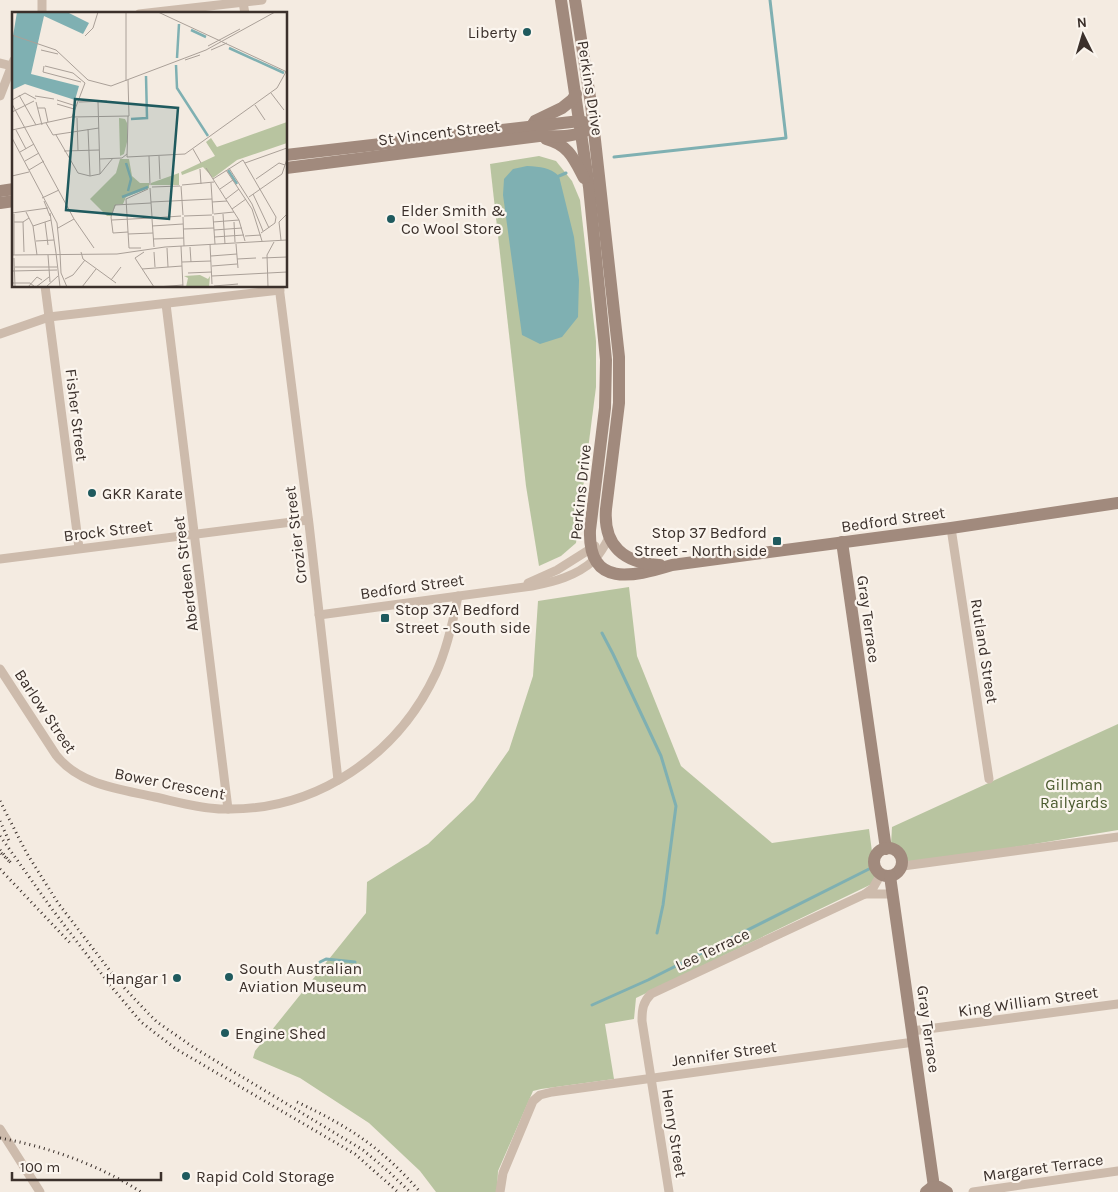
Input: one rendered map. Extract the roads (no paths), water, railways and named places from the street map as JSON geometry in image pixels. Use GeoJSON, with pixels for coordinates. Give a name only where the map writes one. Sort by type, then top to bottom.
{"type":"FeatureCollection","features":[{"type":"Feature","properties":{"kind":"street"},"geometry":{"type":"LineString","coordinates":[[156,12],[262,0]]}},
{"type":"Feature","properties":{"kind":"street","name":"Perkins Drive"},"geometry":{"type":"LineString","coordinates":[[561,0],[589,187],[607,379],[590,525],[592,555],[605,570],[618,574],[643,572],[672,565]]}},
{"type":"Feature","properties":{"kind":"street","name":"Perkins Drive"},"geometry":{"type":"LineString","coordinates":[[575,0],[593,126],[620,370],[619,403],[605,514],[609,538]]}},
{"type":"Feature","properties":{"kind":"street"},"geometry":{"type":"LineString","coordinates":[[243,2],[244,12]]}},
{"type":"Feature","properties":{"kind":"street"},"geometry":{"type":"LineString","coordinates":[[0,96],[12,66]]}},
{"type":"Feature","properties":{"kind":"street"},"geometry":{"type":"LineString","coordinates":[[576,94],[568,105],[535,121],[535,131],[558,142],[567,149],[589,187]]}},
{"type":"Feature","properties":{"kind":"street","name":"St Vincent Street"},"geometry":{"type":"LineString","coordinates":[[288,155],[593,126]]}},
{"type":"Feature","properties":{"kind":"street","name":"St Vincent Street"},"geometry":{"type":"LineString","coordinates":[[288,168],[535,131]]}},
{"type":"Feature","properties":{"kind":"street","name":"Fisher Street"},"geometry":{"type":"LineString","coordinates":[[46,288],[79,548]]}},
{"type":"Feature","properties":{"kind":"street"},"geometry":{"type":"LineString","coordinates":[[0,334],[49,318],[279,288]]}},
{"type":"Feature","properties":{"kind":"street","name":"Crozier Street"},"geometry":{"type":"LineString","coordinates":[[279,288],[338,780]]}},
{"type":"Feature","properties":{"kind":"street","name":"Aberdeen Street"},"geometry":{"type":"LineString","coordinates":[[166,304],[228,809]]}},
{"type":"Feature","properties":{"kind":"street","name":"Bedford Street"},"geometry":{"type":"LineString","coordinates":[[672,565],[951,528],[1118,503]]}},
{"type":"Feature","properties":{"kind":"street","name":"Brock Street"},"geometry":{"type":"LineString","coordinates":[[0,559],[308,520]]}},
{"type":"Feature","properties":{"kind":"street","name":"Rutland Street"},"geometry":{"type":"LineString","coordinates":[[951,528],[989,779]]}},
{"type":"Feature","properties":{"kind":"street"},"geometry":{"type":"LineString","coordinates":[[609,538],[620,553],[636,561],[644,564],[672,565]]}},
{"type":"Feature","properties":{"kind":"street","name":"Bedford Street"},"geometry":{"type":"LineString","coordinates":[[319,615],[556,581],[572,574],[609,538]]}},
{"type":"Feature","properties":{"kind":"street","name":"Gray Terrace"},"geometry":{"type":"LineString","coordinates":[[842,542],[886,848]]}},
{"type":"Feature","properties":{"kind":"street","name":"Bower Crescent"},"geometry":{"type":"LineString","coordinates":[[68,768],[82,777],[112,787],[198,806],[228,809],[259,807],[312,793],[338,780],[365,762],[387,745],[401,729],[422,699],[434,677],[442,658],[458,596]]}},
{"type":"Feature","properties":{"kind":"street","name":"Barlow Street"},"geometry":{"type":"LineString","coordinates":[[0,669],[56,755],[68,768]]}},
{"type":"Feature","properties":{"kind":"street"},"geometry":{"type":"LineString","coordinates":[[903,866],[900,854],[886,848],[879,852],[874,862],[876,869],[886,875],[897,873],[903,866],[1118,838]]}},
{"type":"Feature","properties":{"kind":"street","name":"Gray Terrace"},"geometry":{"type":"LineString","coordinates":[[886,875],[893,894],[913,1036],[930,1189]]}},
{"type":"Feature","properties":{"kind":"street","name":"Lee Terrace"},"geometry":{"type":"LineString","coordinates":[[650,1079],[642,1008],[645,1000],[651,994],[866,894],[886,875]]}},
{"type":"Feature","properties":{"kind":"street","name":"Lee Terrace"},"geometry":{"type":"LineString","coordinates":[[866,894],[893,894]]}},
{"type":"Feature","properties":{"kind":"street","name":"King William Street"},"geometry":{"type":"LineString","coordinates":[[913,1036],[1118,1004]]}},
{"type":"Feature","properties":{"kind":"street","name":"Jennifer Street"},"geometry":{"type":"LineString","coordinates":[[500,1192],[503,1173],[533,1101],[540,1095],[913,1036]]}},
{"type":"Feature","properties":{"kind":"street","name":"Henry Street"},"geometry":{"type":"LineString","coordinates":[[650,1079],[669,1192]]}},
{"type":"Feature","properties":{"kind":"street"},"geometry":{"type":"LineString","coordinates":[[0,1129],[40,1192]]}},
{"type":"Feature","properties":{"kind":"street","name":"Margaret Terrace"},"geometry":{"type":"LineString","coordinates":[[973,1192],[1118,1171]]}},
{"type":"Feature","properties":{"kind":"street"},"geometry":{"type":"LineString","coordinates":[[930,1189],[943,1188],[947,1192]]}},
{"type":"Feature","properties":{"kind":"water"},"geometry":{"type":"Polygon","coordinates":[[[527,166],[548,169],[559,176],[574,237],[579,280],[578,317],[562,337],[540,344],[522,335],[503,195],[504,179],[513,169],[527,166]]]}},
{"type":"Feature","properties":{"kind":"waterway"},"geometry":{"type":"LineString","coordinates":[[614,157],[786,138],[770,0]]}},
{"type":"Feature","properties":{"kind":"waterway"},"geometry":{"type":"LineString","coordinates":[[559,176],[566,173]]}},
{"type":"Feature","properties":{"kind":"waterway"},"geometry":{"type":"LineString","coordinates":[[602,633],[661,756],[676,806],[663,905],[657,933]]}},
{"type":"Feature","properties":{"kind":"waterway"},"geometry":{"type":"LineString","coordinates":[[592,1005],[648,980],[869,869]]}},
{"type":"Feature","properties":{"kind":"waterway"},"geometry":{"type":"LineString","coordinates":[[320,962],[326,959],[355,962]]}},
{"type":"Feature","properties":{"kind":"railway"},"geometry":{"type":"LineString","coordinates":[[0,801],[26,852],[58,903],[117,980],[157,1022],[196,1049],[363,1150],[410,1192]]}},
{"type":"Feature","properties":{"kind":"railway"},"geometry":{"type":"LineString","coordinates":[[0,821],[9,841]]}},
{"type":"Feature","properties":{"kind":"railway"},"geometry":{"type":"LineString","coordinates":[[0,836],[52,909],[141,1022],[176,1049],[355,1154],[398,1192]]}},
{"type":"Feature","properties":{"kind":"railway"},"geometry":{"type":"LineString","coordinates":[[0,850],[11,863],[0,852]]}},
{"type":"Feature","properties":{"kind":"railway"},"geometry":{"type":"LineString","coordinates":[[0,869],[72,945]]}},
{"type":"Feature","properties":{"kind":"railway"},"geometry":{"type":"LineString","coordinates":[[297,1102],[333,1120],[364,1140],[392,1163],[420,1192]]}},
{"type":"Feature","properties":{"kind":"railway"},"geometry":{"type":"LineString","coordinates":[[0,1138],[37,1146],[73,1158],[108,1173],[141,1192]]}},
{"type":"Feature","properties":{"kind":"place","name":"Liberty"},"geometry":{"type":"Point","coordinates":[527,32]}},
{"type":"Feature","properties":{"kind":"place","name":"Elder Smith & Co Wool Store"},"geometry":{"type":"Point","coordinates":[391,219]}},
{"type":"Feature","properties":{"kind":"place","name":"GKR Karate"},"geometry":{"type":"Point","coordinates":[92,493]}},
{"type":"Feature","properties":{"kind":"place","name":"Stop 37 Bedford Street - North side"},"geometry":{"type":"Point","coordinates":[777,541]}},
{"type":"Feature","properties":{"kind":"place","name":"Stop 37A Bedford Street - South side"},"geometry":{"type":"Point","coordinates":[385,618]}},
{"type":"Feature","properties":{"kind":"place","name":"South Australian Aviation Museum"},"geometry":{"type":"Point","coordinates":[229,977]}},
{"type":"Feature","properties":{"kind":"place","name":"Hangar 1"},"geometry":{"type":"Point","coordinates":[177,978]}},
{"type":"Feature","properties":{"kind":"place","name":"Engine Shed"},"geometry":{"type":"Point","coordinates":[225,1033]}},
{"type":"Feature","properties":{"kind":"place","name":"Rapid Cold Storage"},"geometry":{"type":"Point","coordinates":[186,1176]}},
{"type":"Feature","properties":{"kind":"park label","name":"Gillman Railyards"},"geometry":{"type":"Point","coordinates":[1074,793]}}]}
